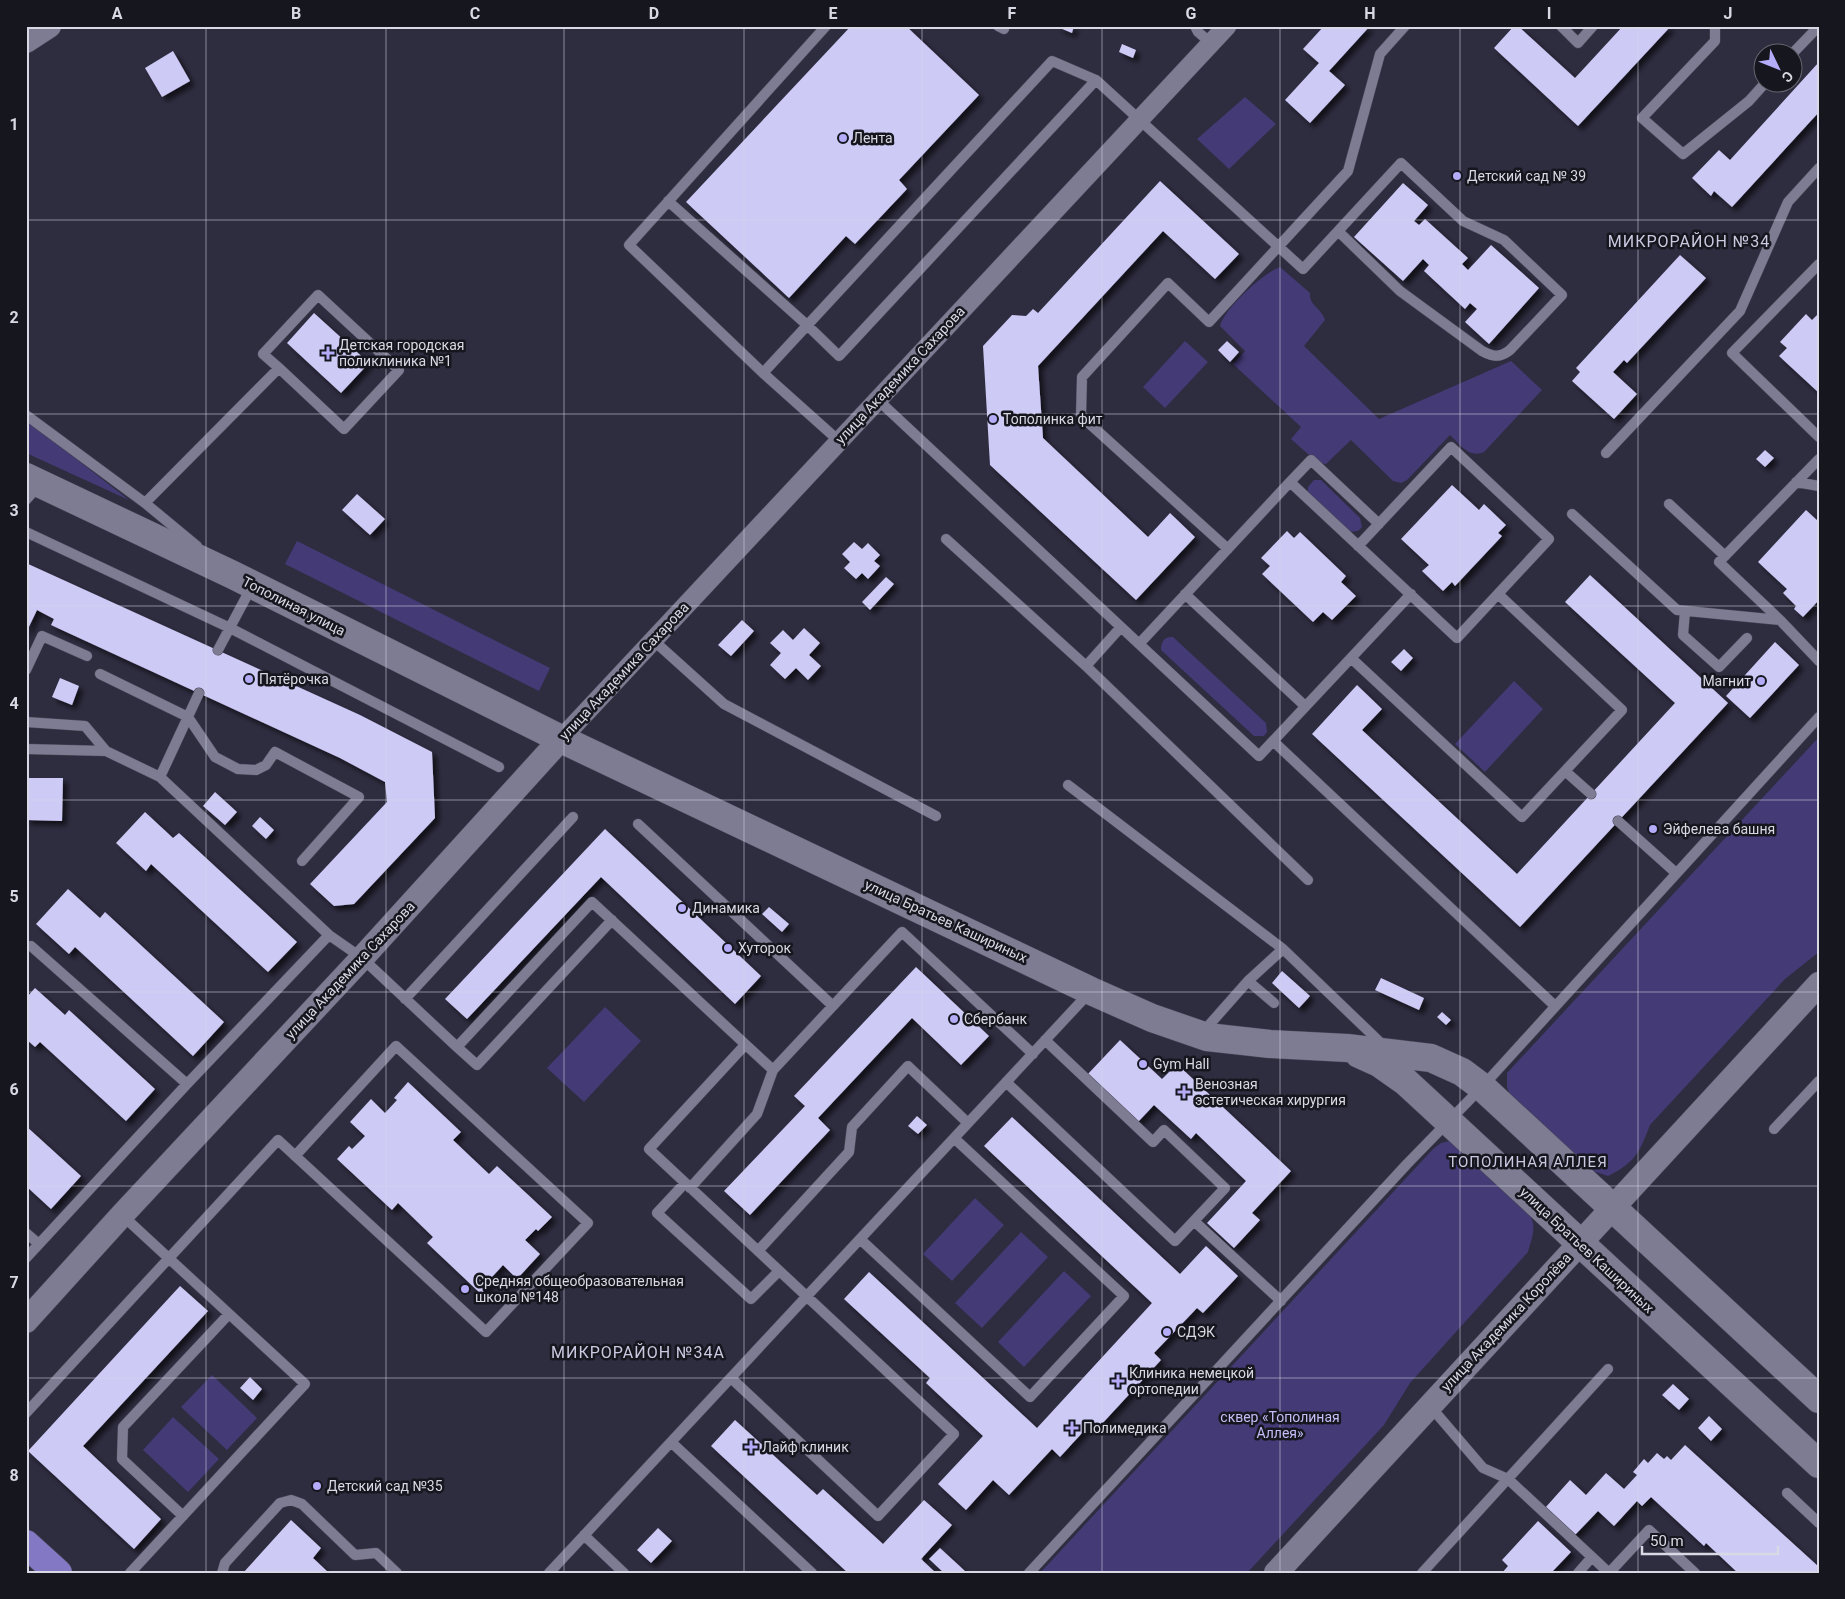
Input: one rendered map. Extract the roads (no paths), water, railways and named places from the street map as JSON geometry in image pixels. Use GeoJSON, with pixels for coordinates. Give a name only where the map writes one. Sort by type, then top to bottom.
{"type":"FeatureCollection","features":[{"type":"Feature","properties":{"kind":"main road","name":"Тополиная улица"},"geometry":{"type":"LineString","coordinates":[[31,487],[242,580],[561,739]]}},
{"type":"Feature","properties":{"kind":"main road","name":"улица Братьев Кашириных"},"geometry":{"type":"LineString","coordinates":[[561,739],[1091,991],[1152,1018],[1201,1035],[1270,1044],[1346,1048],[1431,1058],[1462,1072],[1482,1087],[1819,1399]]}},
{"type":"Feature","properties":{"kind":"main road","name":"улица Братьев Кашириных"},"geometry":{"type":"LineString","coordinates":[[1346,1048],[1379,1063],[1406,1082],[1819,1464]]}},
{"type":"Feature","properties":{"kind":"main road"},"geometry":{"type":"LineString","coordinates":[[26,1544],[58,1573]]}},
{"type":"Feature","properties":{"kind":"street"},"geometry":{"type":"LineString","coordinates":[[26,41],[49,26]]}},
{"type":"Feature","properties":{"kind":"street","name":"улица Академика Сахарова"},"geometry":{"type":"LineString","coordinates":[[26,1321],[122,1215],[362,958],[561,739],[1227,26]]}},
{"type":"Feature","properties":{"kind":"street","name":"улица Академика Королёва"},"geometry":{"type":"LineString","coordinates":[[1276,1573],[1819,984]]}},
{"type":"Feature","properties":{"kind":"lane"},"geometry":{"type":"LineString","coordinates":[[826,26],[629,244],[763,373],[839,441]]}},
{"type":"Feature","properties":{"kind":"lane"},"geometry":{"type":"LineString","coordinates":[[1195,26],[1198,32],[1211,44]]}},
{"type":"Feature","properties":{"kind":"lane"},"geometry":{"type":"LineString","coordinates":[[1228,549],[1081,416],[1082,377],[1168,283],[1209,322],[1348,171],[1380,54],[1405,26]]}},
{"type":"Feature","properties":{"kind":"lane"},"geometry":{"type":"LineString","coordinates":[[1561,26],[1578,43],[1593,26]]}},
{"type":"Feature","properties":{"kind":"lane"},"geometry":{"type":"LineString","coordinates":[[1715,26],[1715,41],[1642,118],[1683,154],[1749,101],[1757,92]]}},
{"type":"Feature","properties":{"kind":"lane"},"geometry":{"type":"LineString","coordinates":[[1802,43],[1818,26]]}},
{"type":"Feature","properties":{"kind":"lane"},"geometry":{"type":"LineString","coordinates":[[763,373],[1052,61],[1096,80],[1303,269],[1338,231],[1401,163],[1462,221],[1504,240],[1562,295],[1510,350],[1502,356],[1492,356],[1482,351],[1400,291],[1338,231]]}},
{"type":"Feature","properties":{"kind":"lane"},"geometry":{"type":"LineString","coordinates":[[668,201],[839,356],[1096,80]]}},
{"type":"Feature","properties":{"kind":"lane"},"geometry":{"type":"LineString","coordinates":[[1606,453],[1740,311],[1788,202],[1819,168]]}},
{"type":"Feature","properties":{"kind":"lane"},"geometry":{"type":"LineString","coordinates":[[1819,264],[1732,353],[1819,437]]}},
{"type":"Feature","properties":{"kind":"lane"},"geometry":{"type":"LineString","coordinates":[[318,294],[399,370],[344,429],[279,368],[263,354],[318,294]]}},
{"type":"Feature","properties":{"kind":"lane"},"geometry":{"type":"LineString","coordinates":[[145,503],[279,368]]}},
{"type":"Feature","properties":{"kind":"lane"},"geometry":{"type":"LineString","coordinates":[[878,400],[1259,756],[1410,594]]}},
{"type":"Feature","properties":{"kind":"lane"},"geometry":{"type":"LineString","coordinates":[[26,415],[145,503],[242,580],[230,628],[218,650]]}},
{"type":"Feature","properties":{"kind":"lane"},"geometry":{"type":"LineString","coordinates":[[1290,482],[1358,546],[1457,638],[1549,539],[1451,447],[1358,546]]}},
{"type":"Feature","properties":{"kind":"lane"},"geometry":{"type":"LineString","coordinates":[[1819,459],[1719,562],[1780,620],[1819,661]]}},
{"type":"Feature","properties":{"kind":"lane"},"geometry":{"type":"LineString","coordinates":[[1139,644],[1311,460],[1379,524]]}},
{"type":"Feature","properties":{"kind":"lane"},"geometry":{"type":"LineString","coordinates":[[1796,482],[1819,486]]}},
{"type":"Feature","properties":{"kind":"lane"},"geometry":{"type":"LineString","coordinates":[[1669,504],[1725,556]]}},
{"type":"Feature","properties":{"kind":"lane"},"geometry":{"type":"LineString","coordinates":[[1572,514],[1677,610],[1780,620]]}},
{"type":"Feature","properties":{"kind":"lane"},"geometry":{"type":"LineString","coordinates":[[26,532],[230,628],[499,767]]}},
{"type":"Feature","properties":{"kind":"lane"},"geometry":{"type":"LineString","coordinates":[[946,539],[1086,666],[1308,880]]}},
{"type":"Feature","properties":{"kind":"lane"},"geometry":{"type":"LineString","coordinates":[[1186,594],[1305,706]]}},
{"type":"Feature","properties":{"kind":"lane"},"geometry":{"type":"LineString","coordinates":[[1351,658],[1522,817],[1622,710],[1498,594]]}},
{"type":"Feature","properties":{"kind":"lane"},"geometry":{"type":"LineString","coordinates":[[1685,611],[1683,635],[1719,667],[1747,638]]}},
{"type":"Feature","properties":{"kind":"lane"},"geometry":{"type":"LineString","coordinates":[[1086,666],[1121,627]]}},
{"type":"Feature","properties":{"kind":"lane"},"geometry":{"type":"LineString","coordinates":[[26,670],[42,636],[87,656]]}},
{"type":"Feature","properties":{"kind":"lane"},"geometry":{"type":"LineString","coordinates":[[653,640],[724,704],[936,816]]}},
{"type":"Feature","properties":{"kind":"lane"},"geometry":{"type":"LineString","coordinates":[[100,674],[188,717],[215,758],[238,769],[256,770],[266,765],[275,752],[359,797],[302,861]]}},
{"type":"Feature","properties":{"kind":"lane"},"geometry":{"type":"LineString","coordinates":[[160,777],[199,693]]}},
{"type":"Feature","properties":{"kind":"lane"},"geometry":{"type":"LineString","coordinates":[[1029,1573],[1482,1087],[1819,717]]}},
{"type":"Feature","properties":{"kind":"lane"},"geometry":{"type":"LineString","coordinates":[[26,722],[85,726],[106,751],[160,777],[329,935],[362,958],[477,1065],[612,920]]}},
{"type":"Feature","properties":{"kind":"lane"},"geometry":{"type":"LineString","coordinates":[[1273,741],[1555,1006]]}},
{"type":"Feature","properties":{"kind":"lane"},"geometry":{"type":"LineString","coordinates":[[26,749],[106,751]]}},
{"type":"Feature","properties":{"kind":"lane"},"geometry":{"type":"LineString","coordinates":[[1565,771],[1590,794]]}},
{"type":"Feature","properties":{"kind":"lane"},"geometry":{"type":"LineString","coordinates":[[1068,785],[1283,949],[1391,1053]]}},
{"type":"Feature","properties":{"kind":"lane"},"geometry":{"type":"LineString","coordinates":[[405,999],[573,817]]}},
{"type":"Feature","properties":{"kind":"lane"},"geometry":{"type":"LineString","coordinates":[[1618,820],[1676,873]]}},
{"type":"Feature","properties":{"kind":"lane"},"geometry":{"type":"LineString","coordinates":[[638,824],[833,1006]]}},
{"type":"Feature","properties":{"kind":"lane"},"geometry":{"type":"LineString","coordinates":[[457,1047],[592,902],[773,1070]]}},
{"type":"Feature","properties":{"kind":"lane"},"geometry":{"type":"LineString","coordinates":[[779,1271],[751,1299],[657,1213],[688,1185],[757,1114],[773,1070],[902,932],[1032,1054]]}},
{"type":"Feature","properties":{"kind":"lane"},"geometry":{"type":"LineString","coordinates":[[26,1258],[187,1084],[329,935]]}},
{"type":"Feature","properties":{"kind":"lane"},"geometry":{"type":"LineString","coordinates":[[31,946],[187,1084]]}},
{"type":"Feature","properties":{"kind":"lane"},"geometry":{"type":"LineString","coordinates":[[1201,1035],[1248,981],[1283,949]]}},
{"type":"Feature","properties":{"kind":"lane"},"geometry":{"type":"LineString","coordinates":[[1248,981],[1274,1003]]}},
{"type":"Feature","properties":{"kind":"lane"},"geometry":{"type":"LineString","coordinates":[[549,1573],[1091,991]]}},
{"type":"Feature","properties":{"kind":"lane"},"geometry":{"type":"LineString","coordinates":[[1006,1082],[1174,1241],[1225,1188],[1164,1130],[1153,1142],[1045,1040]]}},
{"type":"Feature","properties":{"kind":"lane"},"geometry":{"type":"LineString","coordinates":[[730,1378],[878,1516],[954,1434],[649,1149],[745,1045]]}},
{"type":"Feature","properties":{"kind":"lane"},"geometry":{"type":"LineString","coordinates":[[26,1413],[278,1140],[486,1332],[588,1223],[396,1046],[296,1156]]}},
{"type":"Feature","properties":{"kind":"lane"},"geometry":{"type":"LineString","coordinates":[[758,1251],[849,1152],[852,1128],[908,1066],[968,1123]]}},
{"type":"Feature","properties":{"kind":"lane"},"geometry":{"type":"LineString","coordinates":[[1774,1128],[1819,1081]]}},
{"type":"Feature","properties":{"kind":"lane"},"geometry":{"type":"LineString","coordinates":[[860,1239],[1030,1398],[1124,1296],[954,1138]]}},
{"type":"Feature","properties":{"kind":"lane"},"geometry":{"type":"LineString","coordinates":[[122,1215],[305,1384],[130,1573]]}},
{"type":"Feature","properties":{"kind":"lane"},"geometry":{"type":"LineString","coordinates":[[1194,1220],[1281,1301]]}},
{"type":"Feature","properties":{"kind":"lane"},"geometry":{"type":"LineString","coordinates":[[26,1233],[39,1244]]}},
{"type":"Feature","properties":{"kind":"lane"},"geometry":{"type":"LineString","coordinates":[[183,1516],[122,1458],[123,1426],[229,1314]]}},
{"type":"Feature","properties":{"kind":"lane"},"geometry":{"type":"LineString","coordinates":[[1422,1573],[1608,1369]]}},
{"type":"Feature","properties":{"kind":"lane"},"geometry":{"type":"LineString","coordinates":[[1430,1406],[1483,1468],[1508,1479],[1609,1573],[1649,1530],[1695,1573]]}},
{"type":"Feature","properties":{"kind":"lane"},"geometry":{"type":"LineString","coordinates":[[671,1442],[812,1573]]}},
{"type":"Feature","properties":{"kind":"lane"},"geometry":{"type":"LineString","coordinates":[[1787,1494],[1819,1523]]}},
{"type":"Feature","properties":{"kind":"lane"},"geometry":{"type":"LineString","coordinates":[[222,1573],[224,1563],[280,1503],[291,1500],[302,1504],[355,1554],[376,1553],[396,1573]]}},
{"type":"Feature","properties":{"kind":"lane"},"geometry":{"type":"LineString","coordinates":[[584,1536],[624,1573]]}},
{"type":"Feature","properties":{"kind":"lane"},"geometry":{"type":"LineString","coordinates":[[1578,1573],[1592,1557]]}},
{"type":"Feature","properties":{"kind":"place","name":"Лента"},"geometry":{"type":"Point","coordinates":[843,138]}},
{"type":"Feature","properties":{"kind":"place","name":"Детский сад № 39"},"geometry":{"type":"Point","coordinates":[1457,176]}},
{"type":"Feature","properties":{"kind":"place","name":"Детская городская поликлиника №1"},"geometry":{"type":"Point","coordinates":[328,353]}},
{"type":"Feature","properties":{"kind":"place","name":"Тополинка фит"},"geometry":{"type":"Point","coordinates":[993,419]}},
{"type":"Feature","properties":{"kind":"place","name":"Пятёрочка"},"geometry":{"type":"Point","coordinates":[249,679]}},
{"type":"Feature","properties":{"kind":"place","name":"Магнит"},"geometry":{"type":"Point","coordinates":[1761,681]}},
{"type":"Feature","properties":{"kind":"place","name":"Эйфелева башня"},"geometry":{"type":"Point","coordinates":[1653,829]}},
{"type":"Feature","properties":{"kind":"place","name":"Динамика"},"geometry":{"type":"Point","coordinates":[682,908]}},
{"type":"Feature","properties":{"kind":"place","name":"Хуторок"},"geometry":{"type":"Point","coordinates":[728,948]}},
{"type":"Feature","properties":{"kind":"place","name":"Сбербанк"},"geometry":{"type":"Point","coordinates":[954,1019]}},
{"type":"Feature","properties":{"kind":"place","name":"Gym Hall"},"geometry":{"type":"Point","coordinates":[1143,1064]}},
{"type":"Feature","properties":{"kind":"place","name":"Венозная эстетическая хирургия"},"geometry":{"type":"Point","coordinates":[1184,1092]}},
{"type":"Feature","properties":{"kind":"place","name":"Средняя общеобразовательная школа №148"},"geometry":{"type":"Point","coordinates":[465,1289]}},
{"type":"Feature","properties":{"kind":"place","name":"СДЭК"},"geometry":{"type":"Point","coordinates":[1167,1332]}},
{"type":"Feature","properties":{"kind":"place","name":"Клиника немецкой ортопедии"},"geometry":{"type":"Point","coordinates":[1118,1381]}},
{"type":"Feature","properties":{"kind":"place","name":"Полимедика"},"geometry":{"type":"Point","coordinates":[1072,1428]}},
{"type":"Feature","properties":{"kind":"place","name":"Лайф клиник"},"geometry":{"type":"Point","coordinates":[751,1447]}},
{"type":"Feature","properties":{"kind":"place","name":"Детский сад №35"},"geometry":{"type":"Point","coordinates":[317,1486]}},
{"type":"Feature","properties":{"kind":"district","name":"МИКРОРАЙОН №34"},"geometry":{"type":"Point","coordinates":[1689,241]}},
{"type":"Feature","properties":{"kind":"district","name":"ТОПОЛИНАЯ АЛЛЕЯ"},"geometry":{"type":"Point","coordinates":[1528,1162]}},
{"type":"Feature","properties":{"kind":"district","name":"МИКРОРАЙОН №34А"},"geometry":{"type":"Point","coordinates":[638,1352]}},
{"type":"Feature","properties":{"kind":"park label","name":"сквер «Тополиная Аллея»"},"geometry":{"type":"Point","coordinates":[1280,1425]}}]}
